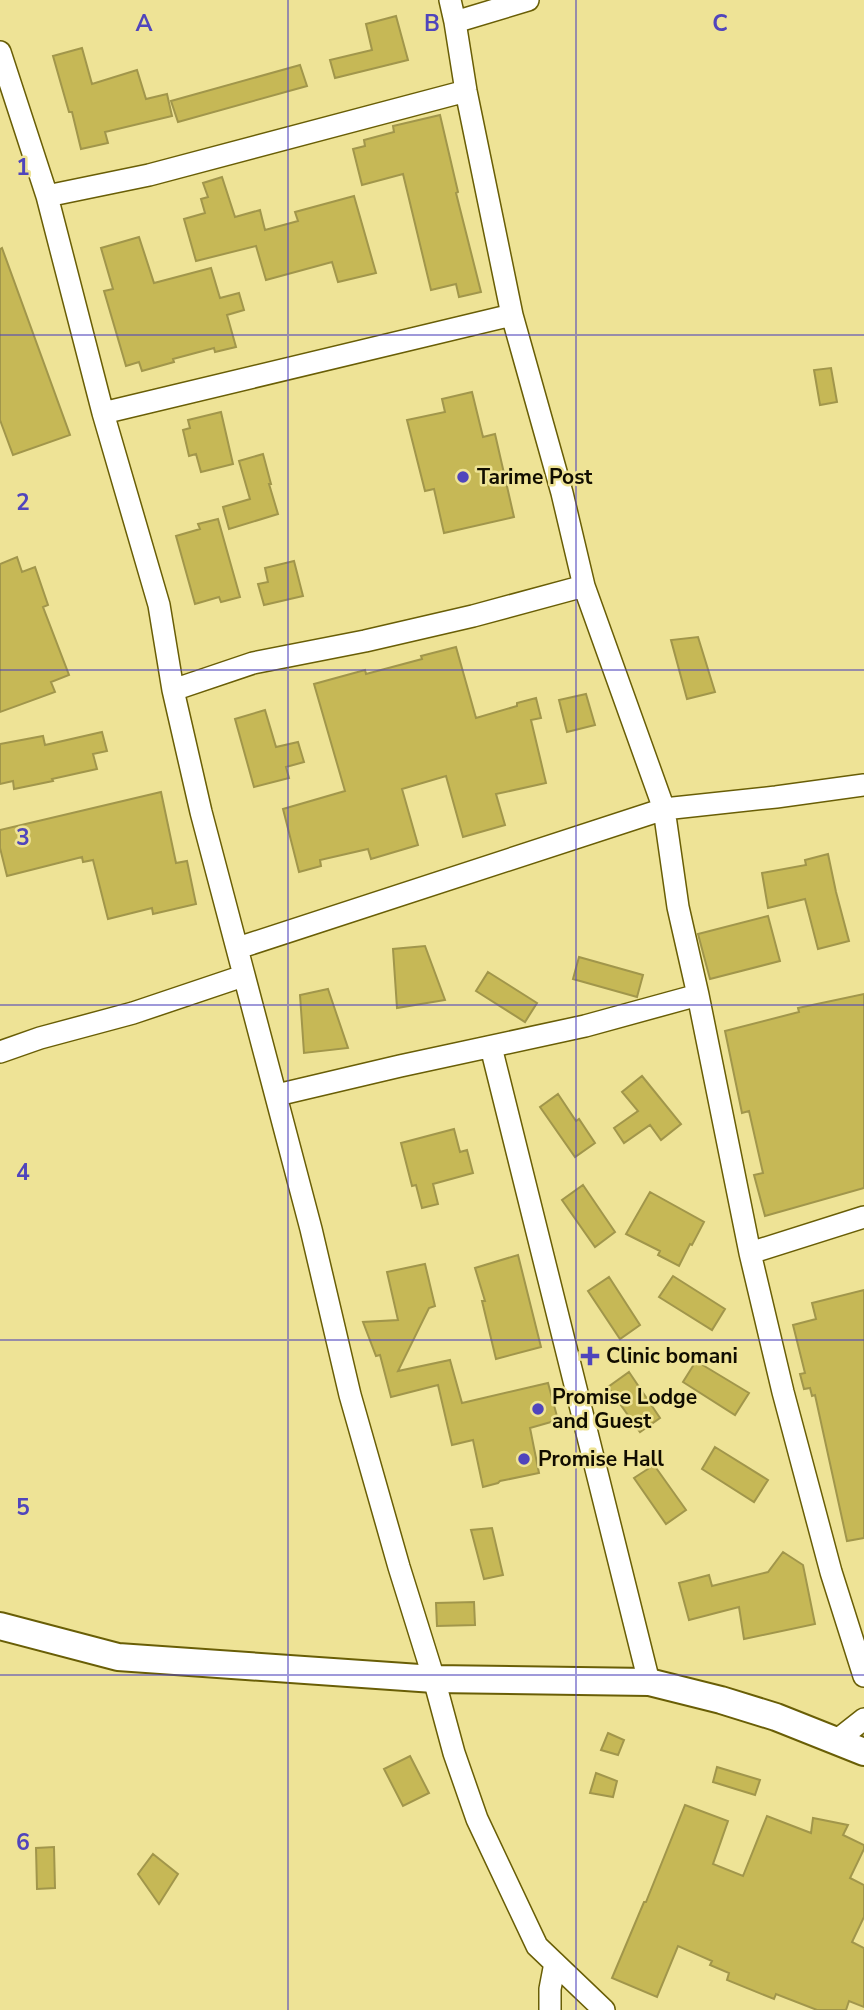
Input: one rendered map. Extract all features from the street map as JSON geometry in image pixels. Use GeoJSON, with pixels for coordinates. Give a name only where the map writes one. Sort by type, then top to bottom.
{"type":"FeatureCollection","features":[{"type":"Feature","properties":{"kind":"main road"},"geometry":{"type":"LineString","coordinates":[[0,1626],[118,1657],[434,1679],[649,1682],[776,1717],[864,1752]]}},
{"type":"Feature","properties":{"kind":"street"},"geometry":{"type":"LineString","coordinates":[[450,0],[512,315],[562,493],[584,586],[664,810],[678,907],[750,1253],[783,1392],[831,1572],[864,1676]]}},
{"type":"Feature","properties":{"kind":"street"},"geometry":{"type":"LineString","coordinates":[[455,22],[528,0]]}},
{"type":"Feature","properties":{"kind":"street"},"geometry":{"type":"LineString","coordinates":[[0,52],[47,196],[103,413],[159,605],[173,690],[201,812],[277,1095],[350,1395],[454,1753],[477,1819],[537,1946],[604,2010]]}},
{"type":"Feature","properties":{"kind":"street"},"geometry":{"type":"LineString","coordinates":[[47,196],[149,175],[466,91]]}},
{"type":"Feature","properties":{"kind":"street"},"geometry":{"type":"LineString","coordinates":[[103,413],[512,315]]}},
{"type":"Feature","properties":{"kind":"street"},"geometry":{"type":"LineString","coordinates":[[173,690],[253,663],[474,616],[584,586]]}},
{"type":"Feature","properties":{"kind":"street"},"geometry":{"type":"LineString","coordinates":[[238,948],[664,810],[864,785]]}},
{"type":"Feature","properties":{"kind":"street"},"geometry":{"type":"LineString","coordinates":[[0,1052],[40,1038],[134,1013],[243,976]]}},
{"type":"Feature","properties":{"kind":"street"},"geometry":{"type":"LineString","coordinates":[[277,1095],[585,1026],[698,995]]}},
{"type":"Feature","properties":{"kind":"street"},"geometry":{"type":"LineString","coordinates":[[491,1047],[649,1682]]}},
{"type":"Feature","properties":{"kind":"street"},"geometry":{"type":"LineString","coordinates":[[750,1253],[864,1217]]}},
{"type":"Feature","properties":{"kind":"street"},"geometry":{"type":"LineString","coordinates":[[836,1741],[864,1719]]}},
{"type":"Feature","properties":{"kind":"street"},"geometry":{"type":"LineString","coordinates":[[550,2010],[550,1989],[555,1964]]}},
{"type":"Feature","properties":{"kind":"building"},"geometry":{"type":"Polygon","coordinates":[[[396,16],[408,60],[335,78],[330,60],[372,50],[366,24],[396,16]]]}},
{"type":"Feature","properties":{"kind":"building"},"geometry":{"type":"Polygon","coordinates":[[[82,48],[92,84],[137,70],[146,99],[167,94],[172,116],[105,132],[108,143],[81,149],[53,56],[82,48]]]}},
{"type":"Feature","properties":{"kind":"building"},"geometry":{"type":"Polygon","coordinates":[[[300,65],[307,86],[178,122],[171,101],[300,65]]]}},
{"type":"Feature","properties":{"kind":"building"},"geometry":{"type":"Polygon","coordinates":[[[440,115],[481,292],[459,297],[456,284],[431,290],[403,174],[362,185],[353,149],[365,146],[364,140],[394,132],[393,126],[440,115]]]}},
{"type":"Feature","properties":{"kind":"building"},"geometry":{"type":"Polygon","coordinates":[[[222,177],[235,217],[260,210],[265,230],[298,221],[295,212],[354,196],[376,273],[338,282],[332,262],[266,280],[256,246],[196,261],[184,219],[205,213],[201,199],[208,197],[203,183],[222,177]]]}},
{"type":"Feature","properties":{"kind":"building"},"geometry":{"type":"Polygon","coordinates":[[[139,237],[154,283],[211,268],[220,298],[239,293],[244,310],[227,315],[236,347],[215,352],[214,348],[142,371],[139,362],[126,366],[104,291],[113,289],[101,248],[139,237]]]}},
{"type":"Feature","properties":{"kind":"building"},"geometry":{"type":"Polygon","coordinates":[[[2,248],[70,435],[13,455],[0,420],[2,248]]]}},
{"type":"Feature","properties":{"kind":"building"},"geometry":{"type":"Polygon","coordinates":[[[831,368],[837,402],[820,405],[814,370],[831,368]]]}},
{"type":"Feature","properties":{"kind":"building","name":"Tarime Post"},"geometry":{"type":"Polygon","coordinates":[[[472,392],[483,437],[495,434],[514,517],[444,533],[434,489],[425,491],[407,420],[445,412],[442,399],[472,392]]]}},
{"type":"Feature","properties":{"kind":"building"},"geometry":{"type":"Polygon","coordinates":[[[221,412],[233,464],[201,472],[196,454],[189,456],[183,430],[190,428],[188,420],[221,412]]]}},
{"type":"Feature","properties":{"kind":"building"},"geometry":{"type":"Polygon","coordinates":[[[263,454],[278,514],[229,529],[223,507],[250,499],[239,461],[263,454]]]}},
{"type":"Feature","properties":{"kind":"building"},"geometry":{"type":"Polygon","coordinates":[[[218,519],[240,597],[221,602],[219,597],[195,604],[176,536],[200,529],[198,524],[218,519]]]}},
{"type":"Feature","properties":{"kind":"building"},"geometry":{"type":"Polygon","coordinates":[[[17,557],[22,572],[35,567],[48,605],[43,607],[69,675],[51,682],[55,692],[0,712],[0,564],[17,557]]]}},
{"type":"Feature","properties":{"kind":"building"},"geometry":{"type":"Polygon","coordinates":[[[294,561],[303,596],[264,605],[258,584],[268,582],[265,568],[294,561]]]}},
{"type":"Feature","properties":{"kind":"building"},"geometry":{"type":"Polygon","coordinates":[[[698,637],[715,692],[687,699],[671,640],[698,637]]]}},
{"type":"Feature","properties":{"kind":"building"},"geometry":{"type":"Polygon","coordinates":[[[456,647],[476,718],[536,698],[541,718],[531,720],[546,783],[496,794],[505,825],[463,837],[446,776],[402,789],[418,845],[371,859],[368,849],[320,860],[321,866],[299,872],[283,809],[345,791],[314,684],[365,670],[366,674],[456,647]]]}},
{"type":"Feature","properties":{"kind":"building"},"geometry":{"type":"Polygon","coordinates":[[[586,694],[595,725],[567,732],[559,700],[586,694]]]}},
{"type":"Feature","properties":{"kind":"building"},"geometry":{"type":"Polygon","coordinates":[[[265,710],[276,747],[298,742],[304,762],[286,767],[289,778],[254,787],[235,719],[265,710]]]}},
{"type":"Feature","properties":{"kind":"building"},"geometry":{"type":"Polygon","coordinates":[[[102,732],[107,751],[93,754],[97,769],[14,789],[13,781],[0,784],[0,744],[43,736],[45,745],[102,732]]]}},
{"type":"Feature","properties":{"kind":"building"},"geometry":{"type":"Polygon","coordinates":[[[161,792],[176,863],[187,861],[196,904],[153,914],[152,908],[108,919],[93,860],[83,862],[82,857],[7,876],[0,848],[0,830],[161,792]]]}},
{"type":"Feature","properties":{"kind":"building"},"geometry":{"type":"Polygon","coordinates":[[[828,854],[849,941],[818,949],[805,899],[768,908],[762,873],[806,865],[805,860],[828,854]]]}},
{"type":"Feature","properties":{"kind":"building"},"geometry":{"type":"Polygon","coordinates":[[[768,916],[780,961],[710,979],[698,934],[768,916]]]}},
{"type":"Feature","properties":{"kind":"building"},"geometry":{"type":"Polygon","coordinates":[[[425,946],[445,1000],[397,1008],[393,949],[425,946]]]}},
{"type":"Feature","properties":{"kind":"building"},"geometry":{"type":"Polygon","coordinates":[[[579,957],[643,975],[637,997],[573,979],[579,957]]]}},
{"type":"Feature","properties":{"kind":"building"},"geometry":{"type":"Polygon","coordinates":[[[488,972],[537,1003],[525,1022],[476,991],[488,972]]]}},
{"type":"Feature","properties":{"kind":"building"},"geometry":{"type":"Polygon","coordinates":[[[328,989],[348,1048],[304,1053],[300,995],[328,989]]]}},
{"type":"Feature","properties":{"kind":"building"},"geometry":{"type":"Polygon","coordinates":[[[864,994],[864,1188],[765,1216],[754,1175],[763,1173],[749,1111],[742,1113],[725,1031],[799,1012],[798,1008],[864,994]]]}},
{"type":"Feature","properties":{"kind":"building"},"geometry":{"type":"Polygon","coordinates":[[[642,1076],[681,1124],[661,1140],[650,1125],[624,1143],[614,1128],[638,1111],[622,1092],[642,1076]]]}},
{"type":"Feature","properties":{"kind":"building"},"geometry":{"type":"Polygon","coordinates":[[[558,1094],[595,1143],[575,1157],[540,1107],[558,1094]]]}},
{"type":"Feature","properties":{"kind":"building"},"geometry":{"type":"Polygon","coordinates":[[[454,1129],[460,1152],[467,1150],[473,1173],[433,1184],[438,1204],[422,1208],[416,1185],[412,1186],[401,1143],[454,1129]]]}},
{"type":"Feature","properties":{"kind":"building"},"geometry":{"type":"Polygon","coordinates":[[[583,1185],[615,1232],[595,1247],[562,1200],[583,1185]]]}},
{"type":"Feature","properties":{"kind":"building"},"geometry":{"type":"Polygon","coordinates":[[[650,1192],[704,1222],[679,1266],[658,1255],[660,1251],[626,1234],[650,1192]]]}},
{"type":"Feature","properties":{"kind":"building"},"geometry":{"type":"Polygon","coordinates":[[[518,1255],[541,1347],[496,1359],[482,1301],[485,1301],[475,1268],[518,1255]]]}},
{"type":"Feature","properties":{"kind":"building"},"geometry":{"type":"Polygon","coordinates":[[[425,1264],[435,1306],[429,1308],[398,1371],[450,1360],[462,1403],[548,1383],[558,1420],[530,1428],[539,1473],[483,1487],[473,1440],[452,1445],[438,1385],[391,1397],[380,1355],[376,1356],[363,1322],[398,1320],[387,1272],[425,1264]]]}},
{"type":"Feature","properties":{"kind":"building"},"geometry":{"type":"Polygon","coordinates":[[[673,1276],[725,1309],[712,1330],[659,1297],[673,1276]]]}},
{"type":"Feature","properties":{"kind":"building"},"geometry":{"type":"Polygon","coordinates":[[[609,1277],[640,1325],[620,1339],[588,1291],[609,1277]]]}},
{"type":"Feature","properties":{"kind":"building"},"geometry":{"type":"Polygon","coordinates":[[[864,1290],[864,1538],[847,1541],[815,1395],[812,1396],[810,1388],[804,1389],[800,1374],[805,1373],[793,1325],[816,1319],[812,1303],[864,1290]]]}},
{"type":"Feature","properties":{"kind":"building"},"geometry":{"type":"Polygon","coordinates":[[[696,1361],[749,1393],[735,1415],[683,1382],[696,1361]]]}},
{"type":"Feature","properties":{"kind":"building"},"geometry":{"type":"Polygon","coordinates":[[[629,1372],[660,1418],[640,1432],[608,1387],[629,1372]]]}},
{"type":"Feature","properties":{"kind":"building"},"geometry":{"type":"Polygon","coordinates":[[[715,1447],[768,1480],[754,1502],[702,1469],[715,1447]]]}},
{"type":"Feature","properties":{"kind":"building"},"geometry":{"type":"Polygon","coordinates":[[[654,1465],[686,1510],[666,1524],[634,1478],[654,1465]]]}},
{"type":"Feature","properties":{"kind":"building"},"geometry":{"type":"Polygon","coordinates":[[[492,1528],[503,1575],[484,1579],[471,1530],[492,1528]]]}},
{"type":"Feature","properties":{"kind":"building"},"geometry":{"type":"Polygon","coordinates":[[[783,1552],[803,1565],[815,1624],[744,1639],[739,1607],[689,1620],[679,1583],[709,1575],[712,1586],[768,1572],[783,1552]]]}},
{"type":"Feature","properties":{"kind":"building"},"geometry":{"type":"Polygon","coordinates":[[[474,1602],[475,1625],[437,1626],[436,1603],[474,1602]]]}},
{"type":"Feature","properties":{"kind":"building"},"geometry":{"type":"Polygon","coordinates":[[[608,1733],[624,1740],[618,1755],[601,1750],[608,1733]]]}},
{"type":"Feature","properties":{"kind":"building"},"geometry":{"type":"Polygon","coordinates":[[[410,1756],[429,1793],[403,1806],[384,1769],[410,1756]]]}},
{"type":"Feature","properties":{"kind":"building"},"geometry":{"type":"Polygon","coordinates":[[[717,1767],[760,1780],[755,1795],[713,1782],[717,1767]]]}},
{"type":"Feature","properties":{"kind":"building"},"geometry":{"type":"Polygon","coordinates":[[[596,1773],[617,1781],[613,1797],[590,1793],[596,1773]]]}},
{"type":"Feature","properties":{"kind":"building"},"geometry":{"type":"Polygon","coordinates":[[[685,1805],[728,1821],[713,1864],[743,1876],[767,1816],[811,1833],[813,1818],[848,1825],[843,1835],[864,1845],[850,1878],[864,1885],[864,1917],[852,1942],[864,1948],[864,2007],[849,2001],[846,2010],[817,2010],[776,1994],[774,1999],[727,1980],[729,1973],[710,1965],[712,1961],[678,1946],[657,1997],[612,1978],[685,1805]]]}},
{"type":"Feature","properties":{"kind":"building"},"geometry":{"type":"Polygon","coordinates":[[[54,1847],[55,1888],[37,1889],[36,1848],[54,1847]]]}},
{"type":"Feature","properties":{"kind":"building"},"geometry":{"type":"Polygon","coordinates":[[[153,1854],[178,1874],[159,1904],[138,1874],[153,1854]]]}},
{"type":"Feature","properties":{"kind":"place","name":"Tarime Post"},"geometry":{"type":"Point","coordinates":[463,477]}},
{"type":"Feature","properties":{"kind":"place","name":"Clinic bomani"},"geometry":{"type":"Point","coordinates":[590,1356]}},
{"type":"Feature","properties":{"kind":"place","name":"Promise Lodge and Guest"},"geometry":{"type":"Point","coordinates":[538,1409]}},
{"type":"Feature","properties":{"kind":"place","name":"Promise Hall"},"geometry":{"type":"Point","coordinates":[524,1459]}}]}
